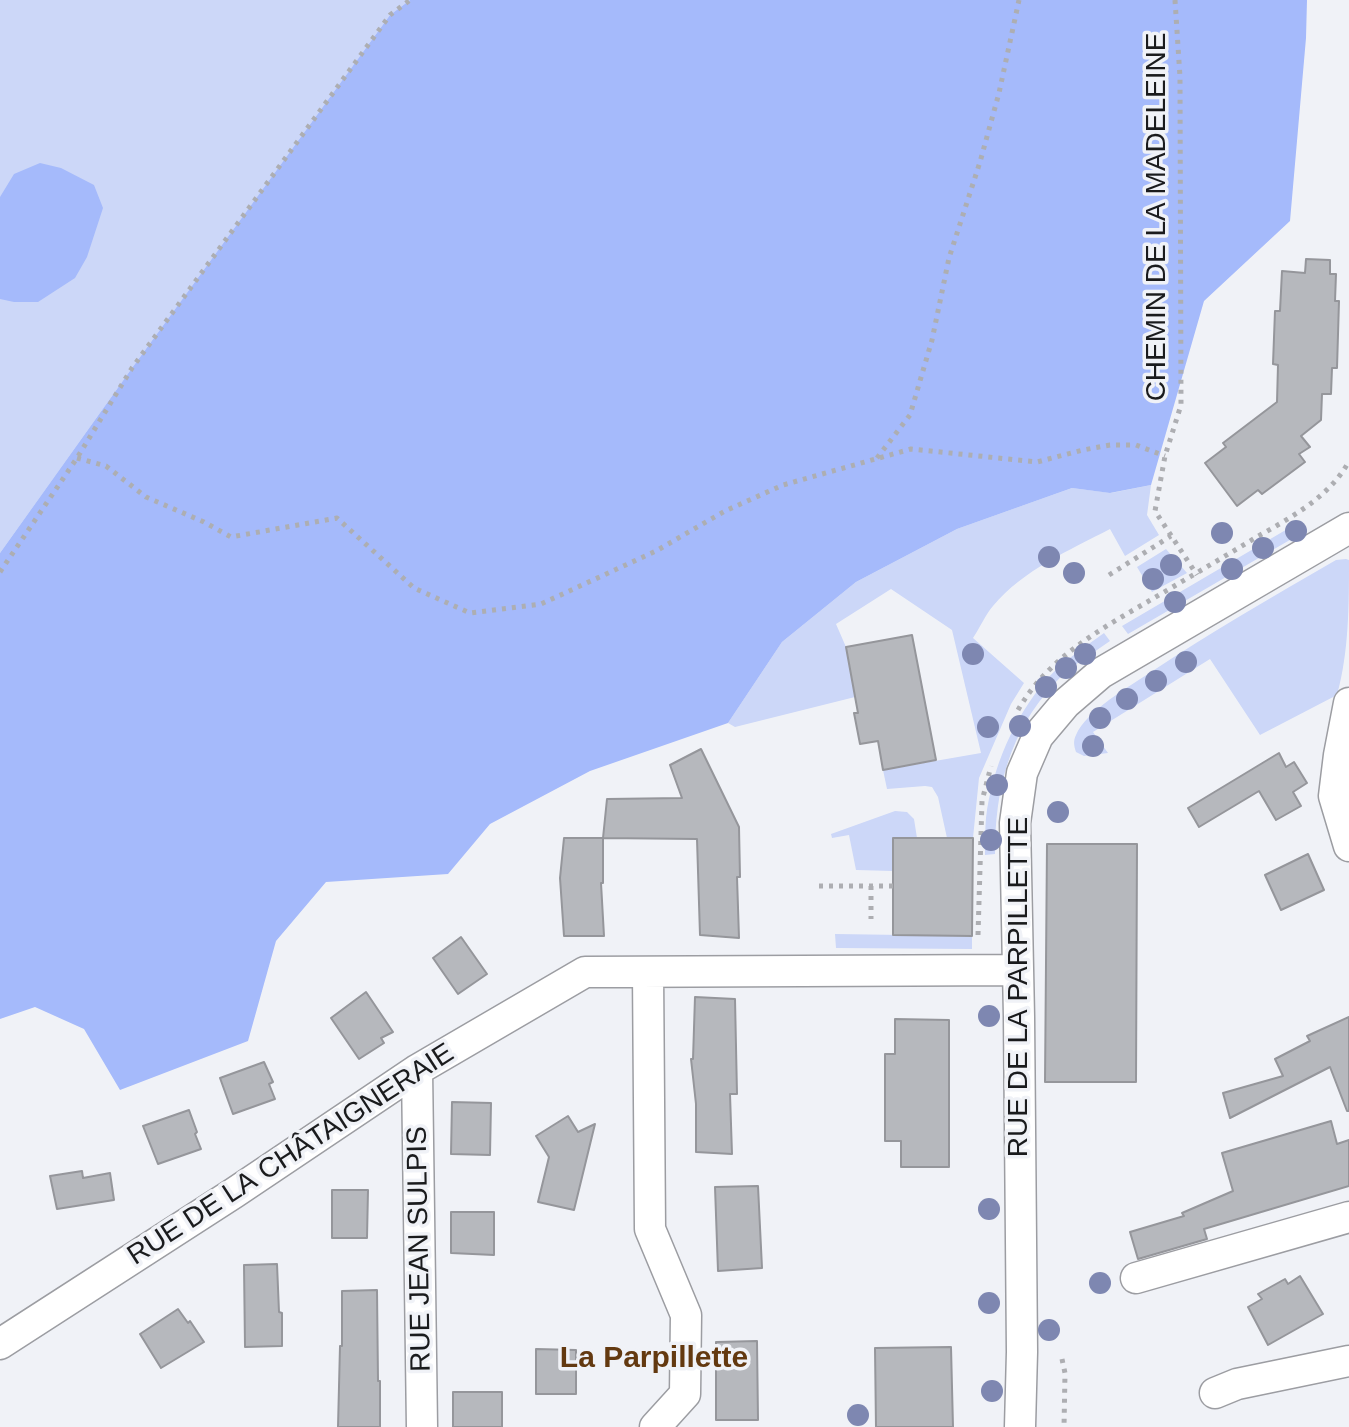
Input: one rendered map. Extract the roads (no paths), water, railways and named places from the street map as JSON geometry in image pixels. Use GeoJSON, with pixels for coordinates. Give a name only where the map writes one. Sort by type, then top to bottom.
{"type":"FeatureCollection","features":[{"type":"Feature","properties":{"kind":"street","name":"RUE DE LA PARPILLETTE"},"geometry":{"type":"LineString","coordinates":[[1020,1427],[1022,1352],[1015,823],[1022,773],[1038,736],[1065,704],[1101,673],[1349,528]]}},
{"type":"Feature","properties":{"kind":"street"},"geometry":{"type":"LineString","coordinates":[[1349,703],[1334,796],[1349,846]]}},
{"type":"Feature","properties":{"kind":"street"},"geometry":{"type":"LineString","coordinates":[[655,1427],[685,1394],[686,1315],[650,1229],[648,972],[1018,970]]}},
{"type":"Feature","properties":{"kind":"street","name":"RUE DE LA CHÂTAIGNERAIE"},"geometry":{"type":"LineString","coordinates":[[0,1344],[417,1070],[585,972],[648,972]]}},
{"type":"Feature","properties":{"kind":"street","name":"RUE JEAN SULPIS"},"geometry":{"type":"LineString","coordinates":[[417,1070],[422,1427]]}},
{"type":"Feature","properties":{"kind":"street"},"geometry":{"type":"LineString","coordinates":[[1136,1278],[1349,1217]]}},
{"type":"Feature","properties":{"kind":"street"},"geometry":{"type":"LineString","coordinates":[[1215,1393],[1237,1384],[1349,1361]]}},
{"type":"Feature","properties":{"kind":"district","name":"La Parpillette"},"geometry":{"type":"Point","coordinates":[654,1359]}}]}
